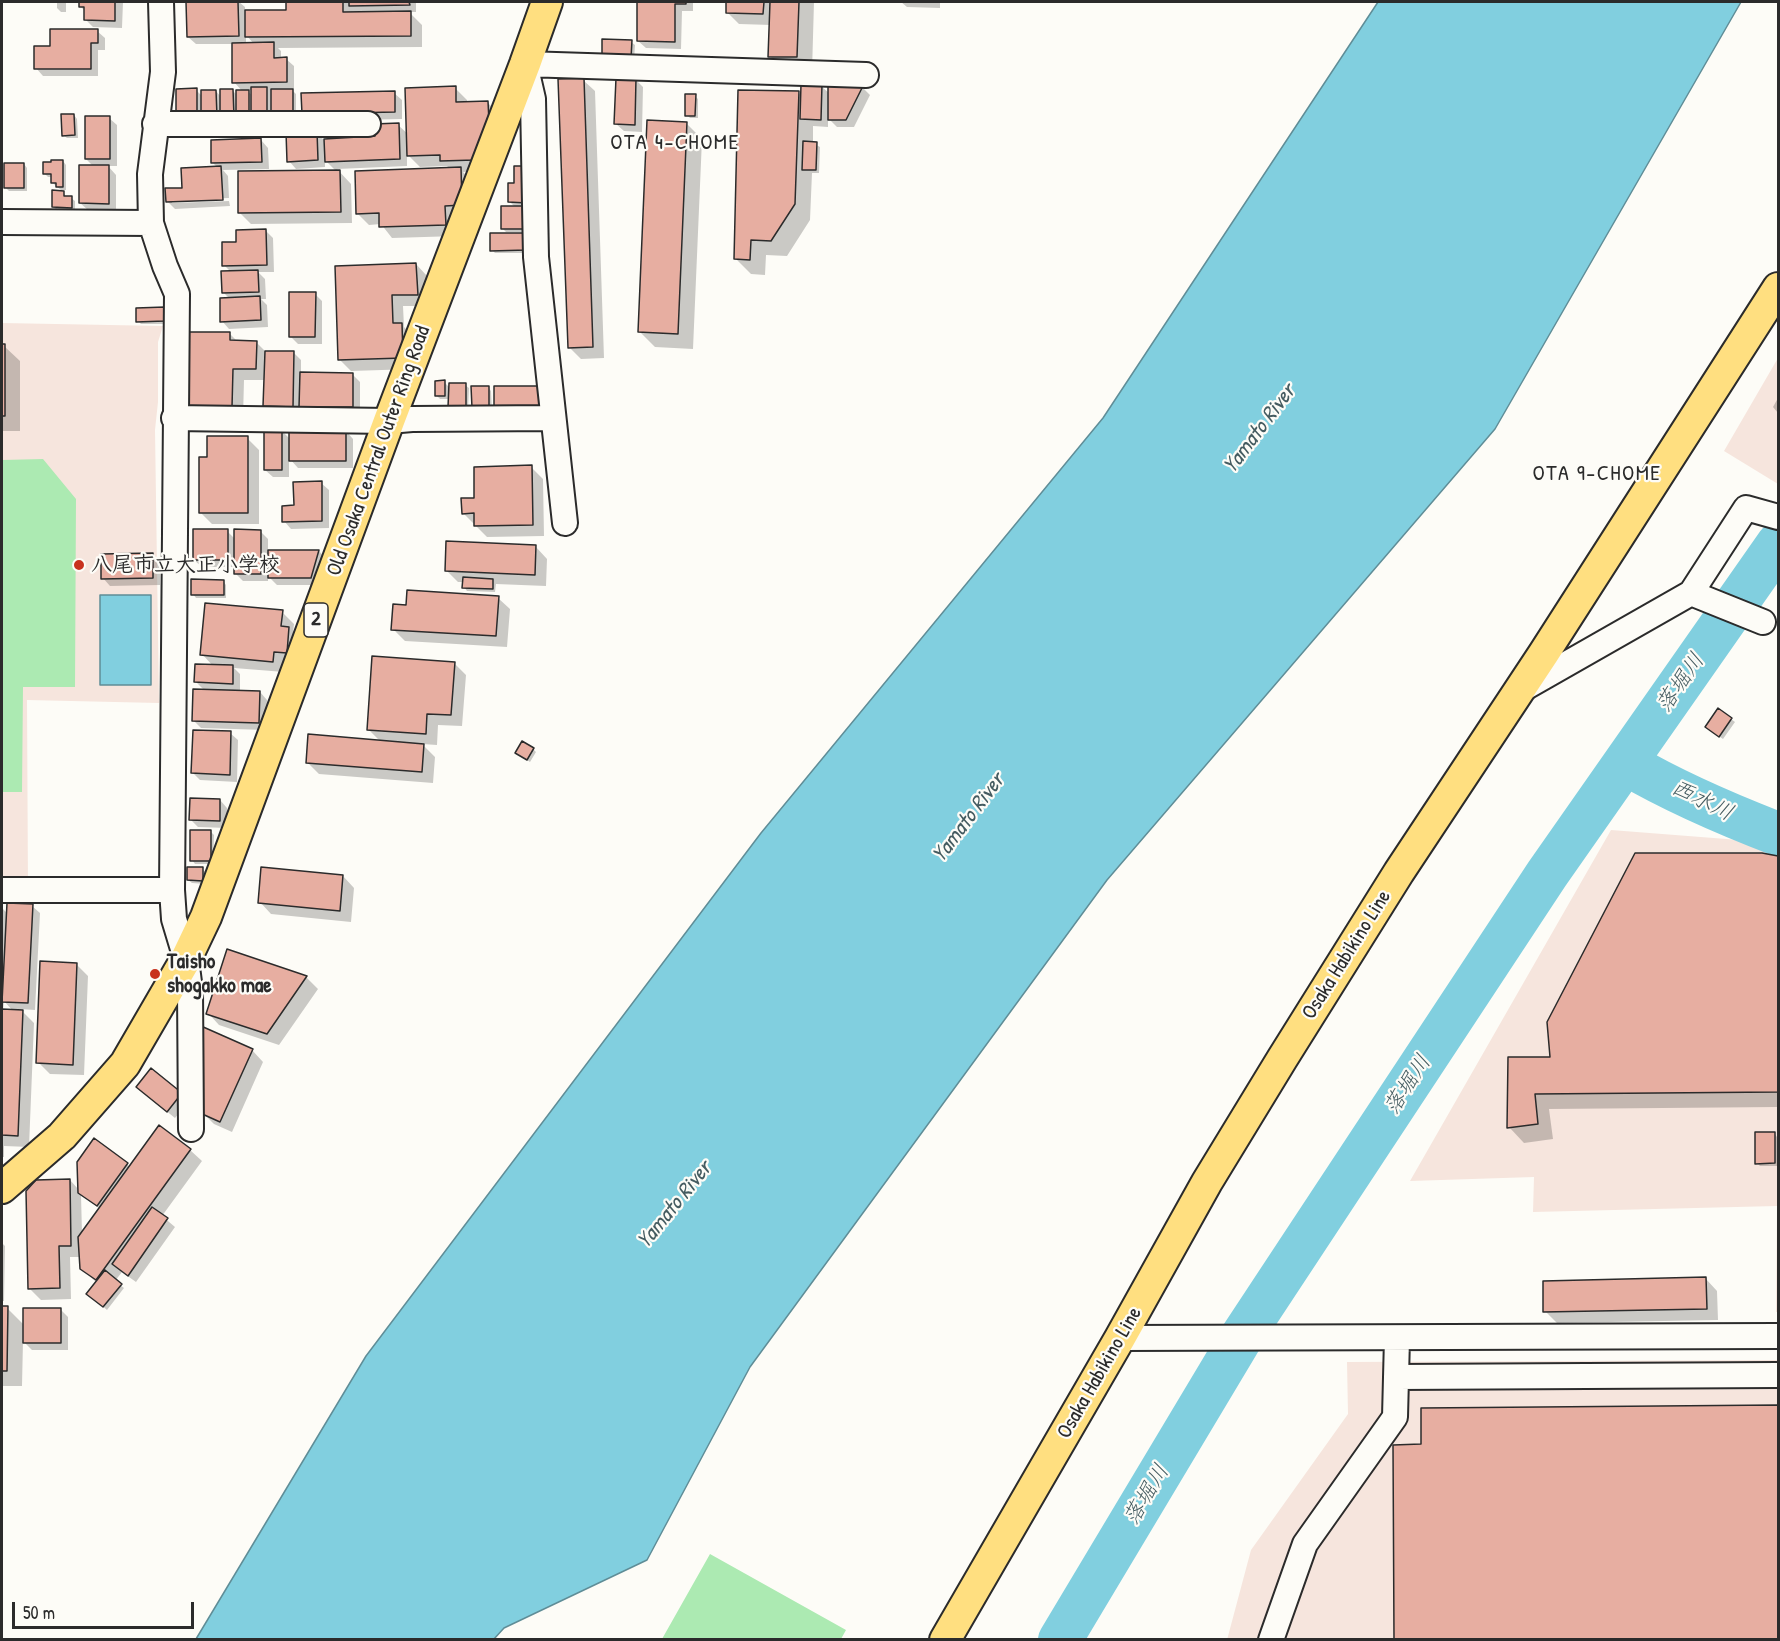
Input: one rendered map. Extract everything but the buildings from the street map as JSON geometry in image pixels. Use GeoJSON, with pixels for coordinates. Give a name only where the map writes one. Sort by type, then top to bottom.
{"type":"FeatureCollection","features":[{"type":"Feature","properties":{"kind":"main road","name":"Old Osaka Central Outer Ring Road"},"geometry":{"type":"LineString","coordinates":[[2,1188],[62,1136],[125,1064],[186,959],[206,917],[389,421],[525,64],[546,2]]}},
{"type":"Feature","properties":{"kind":"main road","name":"Osaka Habikino Line"},"geometry":{"type":"LineString","coordinates":[[945,1640],[1120,1338],[1207,1182],[1242,1125],[1399,872],[1519,691],[1779,288]]}},
{"type":"Feature","properties":{"kind":"street"},"geometry":{"type":"LineString","coordinates":[[161,2],[163,72],[150,174],[151,223],[177,294],[174,418],[172,890],[174,919],[186,959],[190,990],[191,1129]]}},
{"type":"Feature","properties":{"kind":"street"},"geometry":{"type":"LineString","coordinates":[[565,523],[536,257],[533,99],[525,64],[866,75]]}},
{"type":"Feature","properties":{"kind":"street"},"geometry":{"type":"LineString","coordinates":[[155,124],[368,124]]}},
{"type":"Feature","properties":{"kind":"street"},"geometry":{"type":"LineString","coordinates":[[2,222],[151,223]]}},
{"type":"Feature","properties":{"kind":"street"},"geometry":{"type":"LineString","coordinates":[[174,418],[389,421],[553,418]]}},
{"type":"Feature","properties":{"kind":"street"},"geometry":{"type":"LineString","coordinates":[[1519,691],[1691,594],[1746,508],[1779,517]]}},
{"type":"Feature","properties":{"kind":"street"},"geometry":{"type":"LineString","coordinates":[[1691,594],[1763,621]]}},
{"type":"Feature","properties":{"kind":"street"},"geometry":{"type":"LineString","coordinates":[[2,890],[172,890]]}},
{"type":"Feature","properties":{"kind":"street"},"geometry":{"type":"LineString","coordinates":[[1120,1338],[1779,1336]]}},
{"type":"Feature","properties":{"kind":"street"},"geometry":{"type":"LineString","coordinates":[[1271,1640],[1305,1544],[1395,1417],[1397,1338]]}},
{"type":"Feature","properties":{"kind":"street"},"geometry":{"type":"LineString","coordinates":[[1396,1377],[1779,1375]]}},
{"type":"Feature","properties":{"kind":"shaded area","name":"八尾市立大正小学校"},"geometry":{"type":"Polygon","coordinates":[[[2,323],[163,326],[158,342],[158,402],[155,430],[159,703],[27,700],[28,889],[2,888],[2,323]]]}},
{"type":"Feature","properties":{"kind":"shaded area"},"geometry":{"type":"Polygon","coordinates":[[[1778,358],[1778,484],[1724,451],[1778,358]]]}},
{"type":"Feature","properties":{"kind":"shaded area"},"geometry":{"type":"Polygon","coordinates":[[[1611,830],[1752,841],[1778,847],[1778,1312],[1776,1312],[1777,1206],[1533,1212],[1534,1177],[1410,1181],[1611,830]]]}},
{"type":"Feature","properties":{"kind":"shaded area"},"geometry":{"type":"Polygon","coordinates":[[[1778,1360],[1778,1639],[1227,1640],[1251,1550],[1348,1414],[1347,1362],[1778,1360]]]}},
{"type":"Feature","properties":{"kind":"green space"},"geometry":{"type":"Polygon","coordinates":[[[43,459],[76,499],[75,687],[23,687],[22,792],[2,792],[2,460],[43,459]]]}},
{"type":"Feature","properties":{"kind":"green space"},"geometry":{"type":"Polygon","coordinates":[[[710,1554],[846,1630],[841,1639],[662,1639],[710,1554]]]}},
{"type":"Feature","properties":{"kind":"water","name":"Yamato River"},"geometry":{"type":"Polygon","coordinates":[[[1378,2],[1741,2],[1495,429],[1107,880],[750,1367],[647,1560],[504,1628],[494,1639],[196,1639],[366,1356],[761,833],[1103,418],[1378,2]]]}},
{"type":"Feature","properties":{"kind":"water"},"geometry":{"type":"Polygon","coordinates":[[[100,595],[151,595],[151,685],[100,685],[100,595]]]}},
{"type":"Feature","properties":{"kind":"waterway","name":"落堀川"},"geometry":{"type":"LineString","coordinates":[[1060,1640],[1239,1341],[1547,874],[1778,544]]}},
{"type":"Feature","properties":{"kind":"waterway","name":"西水川"},"geometry":{"type":"LineString","coordinates":[[1627,764],[1701,802],[1778,834]]}},
{"type":"Feature","properties":{"kind":"place","name":"八尾市立大正小学校"},"geometry":{"type":"Point","coordinates":[79,565]}},
{"type":"Feature","properties":{"kind":"place","name":"Taisho shogakko mae"},"geometry":{"type":"Point","coordinates":[155,974]}},
{"type":"Feature","properties":{"kind":"district","name":"OTA 4-CHOME"},"geometry":{"type":"Point","coordinates":[675,143]}},
{"type":"Feature","properties":{"kind":"district","name":"OTA 9-CHOME"},"geometry":{"type":"Point","coordinates":[1597,474]}}]}
